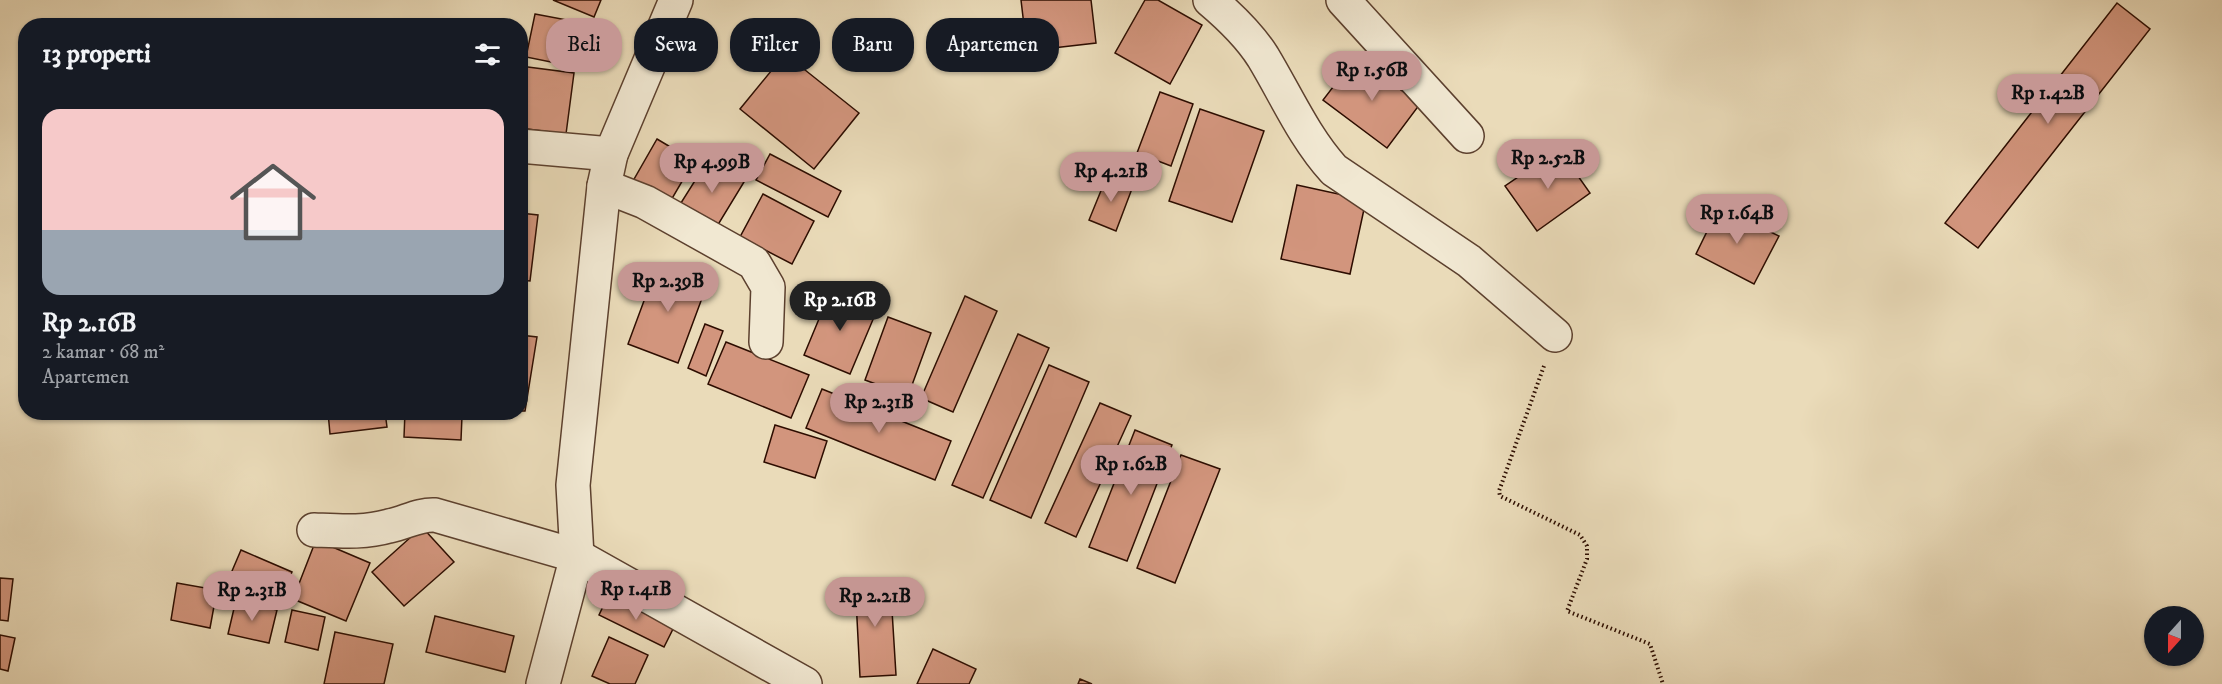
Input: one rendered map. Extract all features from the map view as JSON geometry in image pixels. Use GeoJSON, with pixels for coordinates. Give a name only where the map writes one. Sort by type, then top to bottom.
{"type":"FeatureCollection","features":[{"type":"Feature","properties":{"kind":"street"},"geometry":{"type":"LineString","coordinates":[[543,684],[577,556],[573,484],[607,170],[676,0]]}},
{"type":"Feature","properties":{"kind":"street"},"geometry":{"type":"LineString","coordinates":[[1210,0],[1230,17],[1262,55],[1318,153],[1334,170],[1469,261],[1555,334]]}},
{"type":"Feature","properties":{"kind":"street"},"geometry":{"type":"LineString","coordinates":[[1343,0],[1467,136]]}},
{"type":"Feature","properties":{"kind":"street"},"geometry":{"type":"LineString","coordinates":[[528,148],[607,170],[645,202],[754,263],[768,287],[766,342]]}},
{"type":"Feature","properties":{"kind":"street"},"geometry":{"type":"LineString","coordinates":[[314,530],[352,532],[388,527],[425,514],[577,556],[805,684]]}},
{"type":"Feature","properties":{"kind":"path"},"geometry":{"type":"LineString","coordinates":[[1555,334],[1499,491],[1500,496],[1580,535],[1587,546],[1587,560],[1567,611],[1650,644],[1663,684]]}},
{"type":"Feature","properties":{"kind":"building"},"geometry":{"type":"Polygon","coordinates":[[[553,0],[601,0],[594,17],[553,0]]]}},
{"type":"Feature","properties":{"kind":"building"},"geometry":{"type":"Polygon","coordinates":[[[1021,0],[1091,0],[1096,43],[1059,47],[1059,18],[1023,18],[1021,0]]]}},
{"type":"Feature","properties":{"kind":"building"},"geometry":{"type":"Polygon","coordinates":[[[1145,0],[1158,0],[1202,25],[1170,84],[1115,53],[1145,0]]]}},
{"type":"Feature","properties":{"kind":"building"},"geometry":{"type":"Polygon","coordinates":[[[2117,3],[2150,29],[1978,248],[1945,223],[2117,3]]]}},
{"type":"Feature","properties":{"kind":"building"},"geometry":{"type":"Polygon","coordinates":[[[535,14],[556,18],[546,18],[546,61],[528,57],[535,14]]]}},
{"type":"Feature","properties":{"kind":"building"},"geometry":{"type":"Polygon","coordinates":[[[1356,57],[1420,104],[1387,148],[1323,100],[1356,57]]]}},
{"type":"Feature","properties":{"kind":"building"},"geometry":{"type":"Polygon","coordinates":[[[528,67],[546,69],[546,72],[574,73],[566,134],[528,129],[528,67]]]}},
{"type":"Feature","properties":{"kind":"building"},"geometry":{"type":"Polygon","coordinates":[[[770,72],[808,72],[859,113],[814,169],[740,109],[770,72]]]}},
{"type":"Feature","properties":{"kind":"building"},"geometry":{"type":"Polygon","coordinates":[[[1160,92],[1193,104],[1171,166],[1137,153],[1160,92]]]}},
{"type":"Feature","properties":{"kind":"building"},"geometry":{"type":"Polygon","coordinates":[[[1200,109],[1264,131],[1232,222],[1169,201],[1200,109]]]}},
{"type":"Feature","properties":{"kind":"building"},"geometry":{"type":"Polygon","coordinates":[[[657,139],[694,161],[670,202],[633,181],[657,139]]]}},
{"type":"Feature","properties":{"kind":"building"},"geometry":{"type":"Polygon","coordinates":[[[1559,149],[1590,193],[1537,231],[1505,186],[1559,149]]]}},
{"type":"Feature","properties":{"kind":"building"},"geometry":{"type":"Polygon","coordinates":[[[770,154],[841,191],[828,217],[756,180],[770,154]]]}},
{"type":"Feature","properties":{"kind":"building"},"geometry":{"type":"Polygon","coordinates":[[[708,160],[744,182],[716,228],[679,206],[708,160]]]}},
{"type":"Feature","properties":{"kind":"building"},"geometry":{"type":"Polygon","coordinates":[[[1107,176],[1133,186],[1116,231],[1089,220],[1107,176]]]}},
{"type":"Feature","properties":{"kind":"building"},"geometry":{"type":"Polygon","coordinates":[[[1297,185],[1366,200],[1350,274],[1281,259],[1297,185]]]}},
{"type":"Feature","properties":{"kind":"building"},"geometry":{"type":"Polygon","coordinates":[[[763,194],[814,221],[792,264],[740,237],[763,194]]]}},
{"type":"Feature","properties":{"kind":"building"},"geometry":{"type":"Polygon","coordinates":[[[1719,207],[1779,236],[1754,284],[1696,254],[1719,207]]]}},
{"type":"Feature","properties":{"kind":"building"},"geometry":{"type":"Polygon","coordinates":[[[528,214],[538,215],[530,281],[528,281],[528,214]]]}},
{"type":"Feature","properties":{"kind":"building"},"geometry":{"type":"Polygon","coordinates":[[[658,263],[708,282],[678,363],[628,344],[658,263]]]}},
{"type":"Feature","properties":{"kind":"building"},"geometry":{"type":"Polygon","coordinates":[[[831,290],[877,310],[850,374],[804,355],[831,290]]]}},
{"type":"Feature","properties":{"kind":"building"},"geometry":{"type":"Polygon","coordinates":[[[965,296],[997,311],[953,412],[921,398],[965,296]]]}},
{"type":"Feature","properties":{"kind":"building"},"geometry":{"type":"Polygon","coordinates":[[[888,317],[931,333],[908,396],[865,380],[888,317]]]}},
{"type":"Feature","properties":{"kind":"building"},"geometry":{"type":"Polygon","coordinates":[[[705,324],[723,331],[706,376],[688,368],[705,324]]]}},
{"type":"Feature","properties":{"kind":"building"},"geometry":{"type":"Polygon","coordinates":[[[1018,334],[1049,348],[983,498],[952,485],[1018,334]]]}},
{"type":"Feature","properties":{"kind":"building"},"geometry":{"type":"Polygon","coordinates":[[[528,336],[537,337],[528,392],[528,336]]]}},
{"type":"Feature","properties":{"kind":"building"},"geometry":{"type":"Polygon","coordinates":[[[726,342],[809,375],[791,418],[708,384],[726,342]]]}},
{"type":"Feature","properties":{"kind":"building"},"geometry":{"type":"Polygon","coordinates":[[[1049,365],[1089,382],[1031,518],[990,500],[1049,365]]]}},
{"type":"Feature","properties":{"kind":"building"},"geometry":{"type":"Polygon","coordinates":[[[822,389],[951,441],[935,480],[806,428],[822,389]]]}},
{"type":"Feature","properties":{"kind":"building"},"geometry":{"type":"Polygon","coordinates":[[[1100,403],[1131,416],[1076,537],[1045,523],[1100,403]]]}},
{"type":"Feature","properties":{"kind":"building"},"geometry":{"type":"Polygon","coordinates":[[[329,420],[386,420],[387,427],[330,434],[329,420]]]}},
{"type":"Feature","properties":{"kind":"building"},"geometry":{"type":"Polygon","coordinates":[[[405,420],[462,420],[461,440],[404,437],[405,420]]]}},
{"type":"Feature","properties":{"kind":"building"},"geometry":{"type":"Polygon","coordinates":[[[775,425],[827,441],[815,478],[764,462],[775,425]]]}},
{"type":"Feature","properties":{"kind":"building"},"geometry":{"type":"Polygon","coordinates":[[[1135,430],[1172,445],[1127,561],[1089,547],[1135,430]]]}},
{"type":"Feature","properties":{"kind":"building"},"geometry":{"type":"Polygon","coordinates":[[[1181,455],[1220,469],[1175,583],[1137,568],[1181,455]]]}},
{"type":"Feature","properties":{"kind":"building"},"geometry":{"type":"Polygon","coordinates":[[[422,527],[454,562],[404,606],[372,572],[422,527]]]}},
{"type":"Feature","properties":{"kind":"building"},"geometry":{"type":"Polygon","coordinates":[[[316,540],[370,563],[346,621],[293,599],[316,540]]]}},
{"type":"Feature","properties":{"kind":"building"},"geometry":{"type":"Polygon","coordinates":[[[241,550],[292,572],[281,599],[229,578],[241,550]]]}},
{"type":"Feature","properties":{"kind":"building"},"geometry":{"type":"Polygon","coordinates":[[[0,578],[13,579],[8,621],[0,620],[0,578]]]}},
{"type":"Feature","properties":{"kind":"building"},"geometry":{"type":"Polygon","coordinates":[[[890,578],[896,675],[860,677],[855,580],[890,578]]]}},
{"type":"Feature","properties":{"kind":"building"},"geometry":{"type":"Polygon","coordinates":[[[177,583],[217,590],[210,628],[171,620],[177,583]]]}},
{"type":"Feature","properties":{"kind":"building"},"geometry":{"type":"Polygon","coordinates":[[[609,594],[674,627],[664,647],[599,615],[609,594]]]}},
{"type":"Feature","properties":{"kind":"building"},"geometry":{"type":"Polygon","coordinates":[[[236,600],[277,610],[269,643],[228,634],[236,600]]]}},
{"type":"Feature","properties":{"kind":"building"},"geometry":{"type":"Polygon","coordinates":[[[292,610],[325,617],[318,650],[285,642],[292,610]]]}},
{"type":"Feature","properties":{"kind":"building"},"geometry":{"type":"Polygon","coordinates":[[[435,616],[514,636],[505,672],[426,652],[435,616]]]}},
{"type":"Feature","properties":{"kind":"building"},"geometry":{"type":"Polygon","coordinates":[[[335,632],[393,644],[384,684],[324,684],[335,632]]]}},
{"type":"Feature","properties":{"kind":"building"},"geometry":{"type":"Polygon","coordinates":[[[0,635],[15,638],[8,671],[0,669],[0,635]]]}},
{"type":"Feature","properties":{"kind":"building"},"geometry":{"type":"Polygon","coordinates":[[[609,637],[648,655],[635,684],[610,684],[592,676],[609,637]]]}},
{"type":"Feature","properties":{"kind":"building"},"geometry":{"type":"Polygon","coordinates":[[[933,649],[976,669],[969,684],[917,684],[933,649]]]}},
{"type":"Feature","properties":{"kind":"building"},"geometry":{"type":"Polygon","coordinates":[[[1080,679],[1092,684],[1078,684],[1080,679]]]}}]}
